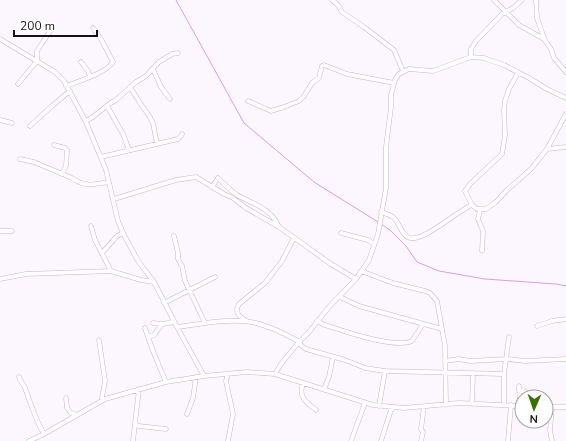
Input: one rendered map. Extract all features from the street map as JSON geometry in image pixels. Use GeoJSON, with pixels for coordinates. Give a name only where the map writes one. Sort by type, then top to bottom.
{"type":"FeatureCollection","features":[{"type":"Feature","properties":{"kind":"street"},"geometry":{"type":"LineString","coordinates":[[332,0],[338,5]]}},
{"type":"Feature","properties":{"kind":"street"},"geometry":{"type":"LineString","coordinates":[[336,0],[342,12],[394,50],[403,71]]}},
{"type":"Feature","properties":{"kind":"street"},"geometry":{"type":"LineString","coordinates":[[494,0],[519,26],[544,39]]}},
{"type":"Feature","properties":{"kind":"street"},"geometry":{"type":"LineString","coordinates":[[471,57],[471,49],[476,41],[505,12],[513,8],[522,0]]}},
{"type":"Feature","properties":{"kind":"street"},"geometry":{"type":"LineString","coordinates":[[536,0],[536,18],[544,39],[551,49],[554,58],[566,72]]}},
{"type":"Feature","properties":{"kind":"street"},"geometry":{"type":"LineString","coordinates":[[18,84],[37,61],[37,52],[52,28]]}},
{"type":"Feature","properties":{"kind":"street"},"geometry":{"type":"LineString","coordinates":[[66,86],[111,67],[113,62],[101,39],[93,28]]}},
{"type":"Feature","properties":{"kind":"street"},"geometry":{"type":"LineString","coordinates":[[0,39],[55,72],[70,91],[86,121],[106,170],[122,234],[138,261],[154,282],[176,327],[204,376]]}},
{"type":"Feature","properties":{"kind":"street"},"geometry":{"type":"LineString","coordinates":[[86,121],[94,117],[130,87],[146,76],[159,62],[172,54],[178,53]]}},
{"type":"Feature","properties":{"kind":"street"},"geometry":{"type":"LineString","coordinates":[[275,374],[281,364],[310,332],[329,306],[340,297],[346,288],[356,279],[369,260],[378,234],[386,188],[386,148],[391,95],[398,74],[409,69],[434,71],[471,57],[484,58],[495,61],[566,98]]}},
{"type":"Feature","properties":{"kind":"street"},"geometry":{"type":"LineString","coordinates":[[81,62],[90,76]]}},
{"type":"Feature","properties":{"kind":"street"},"geometry":{"type":"LineString","coordinates":[[248,101],[271,111],[291,105],[304,96],[312,83],[319,78],[322,66],[324,65],[347,74],[394,83]]}},
{"type":"Feature","properties":{"kind":"street"},"geometry":{"type":"LineString","coordinates":[[153,69],[161,87],[170,98]]}},
{"type":"Feature","properties":{"kind":"street"},"geometry":{"type":"LineString","coordinates":[[518,73],[509,88],[505,101],[505,135],[502,154],[470,184],[465,191],[472,205],[480,210],[486,209],[495,203],[531,168],[547,149],[566,114]]}},
{"type":"Feature","properties":{"kind":"street"},"geometry":{"type":"LineString","coordinates":[[130,87],[148,114],[152,123],[157,144]]}},
{"type":"Feature","properties":{"kind":"street"},"geometry":{"type":"LineString","coordinates":[[30,126],[70,91]]}},
{"type":"Feature","properties":{"kind":"street"},"geometry":{"type":"LineString","coordinates":[[107,106],[123,134],[128,150]]}},
{"type":"Feature","properties":{"kind":"street"},"geometry":{"type":"LineString","coordinates":[[0,120],[12,123]]}},
{"type":"Feature","properties":{"kind":"street"},"geometry":{"type":"LineString","coordinates":[[101,157],[178,139],[182,134]]}},
{"type":"Feature","properties":{"kind":"street"},"geometry":{"type":"LineString","coordinates":[[54,145],[67,150],[66,166],[62,174]]}},
{"type":"Feature","properties":{"kind":"street"},"geometry":{"type":"LineString","coordinates":[[547,149],[566,147]]}},
{"type":"Feature","properties":{"kind":"street"},"geometry":{"type":"LineString","coordinates":[[20,159],[34,162],[89,186],[109,182]]}},
{"type":"Feature","properties":{"kind":"street"},"geometry":{"type":"LineString","coordinates":[[114,198],[179,179],[196,177],[279,227],[331,264],[356,279]]}},
{"type":"Feature","properties":{"kind":"street"},"geometry":{"type":"LineString","coordinates":[[212,187],[218,178],[237,194],[267,211],[277,222],[279,227]]}},
{"type":"Feature","properties":{"kind":"street"},"geometry":{"type":"LineString","coordinates":[[382,212],[395,218],[401,230],[410,238],[413,238],[426,234],[460,211],[472,205]]}},
{"type":"Feature","properties":{"kind":"street"},"geometry":{"type":"LineString","coordinates":[[480,210],[478,219],[483,231],[482,251]]}},
{"type":"Feature","properties":{"kind":"street"},"geometry":{"type":"LineString","coordinates":[[91,226],[95,240],[111,271]]}},
{"type":"Feature","properties":{"kind":"street"},"geometry":{"type":"LineString","coordinates":[[0,231],[12,231]]}},
{"type":"Feature","properties":{"kind":"street"},"geometry":{"type":"LineString","coordinates":[[341,233],[368,240],[374,244]]}},
{"type":"Feature","properties":{"kind":"street"},"geometry":{"type":"LineString","coordinates":[[102,253],[117,236],[122,234]]}},
{"type":"Feature","properties":{"kind":"street"},"geometry":{"type":"LineString","coordinates":[[174,236],[178,259],[182,266],[184,282],[190,291],[205,323]]}},
{"type":"Feature","properties":{"kind":"street"},"geometry":{"type":"LineString","coordinates":[[247,322],[236,312],[239,304],[265,283],[282,261],[294,238]]}},
{"type":"Feature","properties":{"kind":"street"},"geometry":{"type":"LineString","coordinates":[[0,279],[26,274],[111,271],[140,280],[154,282]]}},
{"type":"Feature","properties":{"kind":"street"},"geometry":{"type":"LineString","coordinates":[[361,271],[430,293],[437,301],[445,346],[444,361],[446,404]]}},
{"type":"Feature","properties":{"kind":"street"},"geometry":{"type":"LineString","coordinates":[[164,303],[215,277]]}},
{"type":"Feature","properties":{"kind":"street"},"geometry":{"type":"LineString","coordinates":[[340,297],[360,306],[442,329]]}},
{"type":"Feature","properties":{"kind":"street"},"geometry":{"type":"LineString","coordinates":[[537,326],[552,321],[566,320]]}},
{"type":"Feature","properties":{"kind":"street"},"geometry":{"type":"LineString","coordinates":[[317,321],[325,325],[392,343],[412,341],[423,324]]}},
{"type":"Feature","properties":{"kind":"street"},"geometry":{"type":"LineString","coordinates":[[153,323],[162,324],[174,322]]}},
{"type":"Feature","properties":{"kind":"street"},"geometry":{"type":"LineString","coordinates":[[176,327],[205,323],[247,322],[276,330],[299,343],[306,349],[345,360],[365,368],[385,371],[504,374]]}},
{"type":"Feature","properties":{"kind":"street"},"geometry":{"type":"LineString","coordinates":[[148,337],[154,335],[162,324]]}},
{"type":"Feature","properties":{"kind":"street"},"geometry":{"type":"LineString","coordinates":[[145,328],[166,382]]}},
{"type":"Feature","properties":{"kind":"street"},"geometry":{"type":"LineString","coordinates":[[504,405],[504,374],[509,337]]}},
{"type":"Feature","properties":{"kind":"street"},"geometry":{"type":"LineString","coordinates":[[99,340],[105,381],[102,398],[105,398]]}},
{"type":"Feature","properties":{"kind":"street"},"geometry":{"type":"LineString","coordinates":[[324,389],[329,377],[332,357]]}},
{"type":"Feature","properties":{"kind":"street"},"geometry":{"type":"LineString","coordinates":[[444,361],[459,359],[470,361],[507,359],[524,361],[566,359]]}},
{"type":"Feature","properties":{"kind":"street"},"geometry":{"type":"LineString","coordinates":[[379,406],[385,371]]}},
{"type":"Feature","properties":{"kind":"street"},"geometry":{"type":"LineString","coordinates":[[29,441],[44,434],[105,398],[166,382],[204,376],[247,372],[275,374],[365,403],[379,406],[424,407],[459,403],[514,405]]}},
{"type":"Feature","properties":{"kind":"street"},"geometry":{"type":"LineString","coordinates":[[472,404],[473,373]]}},
{"type":"Feature","properties":{"kind":"street"},"geometry":{"type":"LineString","coordinates":[[228,374],[226,382],[233,414],[228,441]]}},
{"type":"Feature","properties":{"kind":"street"},"geometry":{"type":"LineString","coordinates":[[19,377],[25,387],[37,422],[44,434]]}},
{"type":"Feature","properties":{"kind":"street"},"geometry":{"type":"LineString","coordinates":[[187,414],[193,398],[196,377]]}},
{"type":"Feature","properties":{"kind":"street"},"geometry":{"type":"LineString","coordinates":[[304,383],[301,395],[316,410]]}},
{"type":"Feature","properties":{"kind":"street"},"geometry":{"type":"LineString","coordinates":[[133,441],[139,389]]}},
{"type":"Feature","properties":{"kind":"street"},"geometry":{"type":"LineString","coordinates":[[66,398],[67,408],[71,413],[77,415]]}},
{"type":"Feature","properties":{"kind":"street"},"geometry":{"type":"LineString","coordinates":[[352,441],[365,403]]}},
{"type":"Feature","properties":{"kind":"street"},"geometry":{"type":"LineString","coordinates":[[508,441],[511,405]]}},
{"type":"Feature","properties":{"kind":"street"},"geometry":{"type":"LineString","coordinates":[[381,441],[392,407]]}},
{"type":"Feature","properties":{"kind":"street"},"geometry":{"type":"LineString","coordinates":[[421,441],[423,432],[421,429],[424,407]]}},
{"type":"Feature","properties":{"kind":"street"},"geometry":{"type":"LineString","coordinates":[[554,407],[566,407]]}},
{"type":"Feature","properties":{"kind":"street"},"geometry":{"type":"LineString","coordinates":[[135,424],[139,426],[166,429]]}},
{"type":"Feature","properties":{"kind":"street"},"geometry":{"type":"LineString","coordinates":[[550,429],[552,441]]}},
{"type":"Feature","properties":{"kind":"waterway"},"geometry":{"type":"LineString","coordinates":[[176,0],[244,123],[314,182],[378,222]]}},
{"type":"Feature","properties":{"kind":"waterway"},"geometry":{"type":"LineString","coordinates":[[381,224],[390,230],[406,246],[417,262],[439,271],[485,279],[566,286]]}}]}
